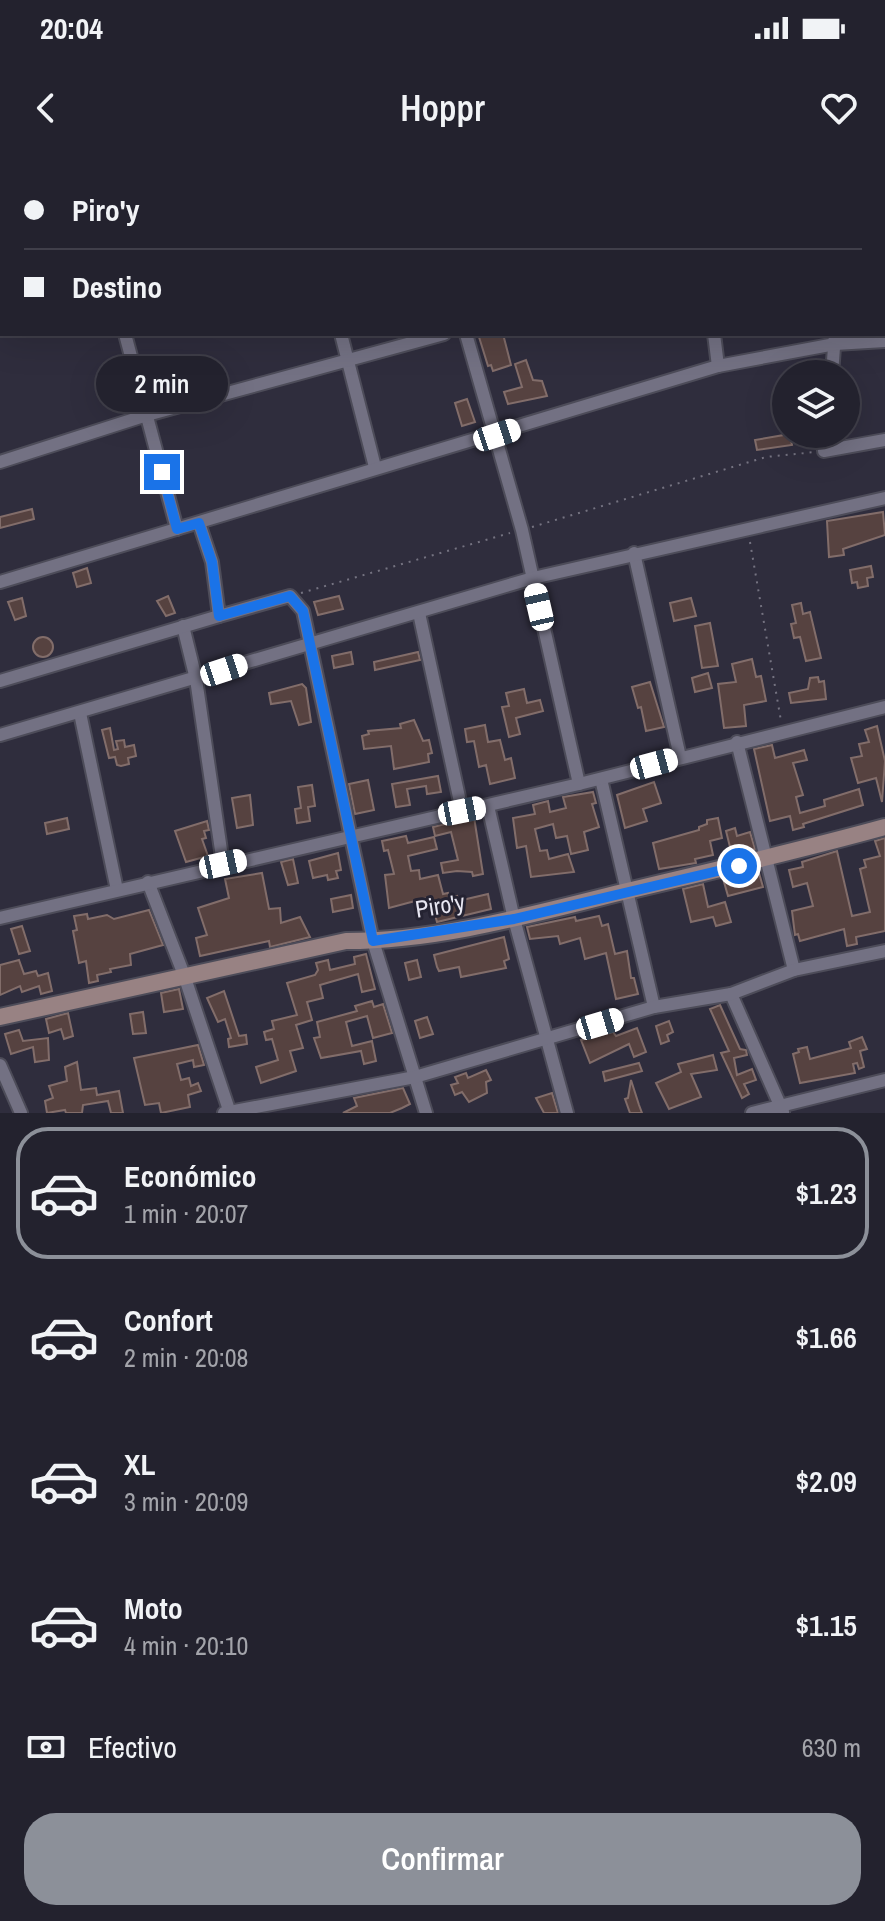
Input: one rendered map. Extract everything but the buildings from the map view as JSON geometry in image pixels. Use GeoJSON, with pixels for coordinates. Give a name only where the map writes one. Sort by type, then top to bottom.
{"type":"FeatureCollection","features":[{"type":"Feature","properties":{"kind":"main road","name":"Piro'y"},"geometry":{"type":"LineString","coordinates":[[0,1017],[346,941],[373,941],[514,919],[767,860],[885,827]]}},
{"type":"Feature","properties":{"kind":"street"},"geometry":{"type":"LineString","coordinates":[[126,336],[177,529]]}},
{"type":"Feature","properties":{"kind":"street"},"geometry":{"type":"LineString","coordinates":[[342,336],[375,467]]}},
{"type":"Feature","properties":{"kind":"street"},"geometry":{"type":"LineString","coordinates":[[0,462],[147,415],[436,336]]}},
{"type":"Feature","properties":{"kind":"street"},"geometry":{"type":"LineString","coordinates":[[467,336],[522,530],[579,784]]}},
{"type":"Feature","properties":{"kind":"street"},"geometry":{"type":"LineString","coordinates":[[714,336],[718,366]]}},
{"type":"Feature","properties":{"kind":"street"},"geometry":{"type":"LineString","coordinates":[[833,360],[835,339]]}},
{"type":"Feature","properties":{"kind":"street"},"geometry":{"type":"LineString","coordinates":[[0,582],[375,467],[497,435],[718,366],[835,339],[885,341]]}},
{"type":"Feature","properties":{"kind":"street"},"geometry":{"type":"LineString","coordinates":[[824,448],[824,451],[885,440]]}},
{"type":"Feature","properties":{"kind":"street"},"geometry":{"type":"LineString","coordinates":[[0,735],[533,578],[885,498]]}},
{"type":"Feature","properties":{"kind":"street"},"geometry":{"type":"LineString","coordinates":[[199,523],[212,562],[219,616]]}},
{"type":"Feature","properties":{"kind":"street"},"geometry":{"type":"LineString","coordinates":[[634,553],[680,757]]}},
{"type":"Feature","properties":{"kind":"street"},"geometry":{"type":"LineString","coordinates":[[0,681],[290,596],[303,611],[373,941],[426,1113]]}},
{"type":"Feature","properties":{"kind":"street"},"geometry":{"type":"LineString","coordinates":[[419,613],[462,811]]}},
{"type":"Feature","properties":{"kind":"street"},"geometry":{"type":"LineString","coordinates":[[183,626],[196,679],[223,864]]}},
{"type":"Feature","properties":{"kind":"street"},"geometry":{"type":"LineString","coordinates":[[0,918],[223,864],[488,806],[885,707]]}},
{"type":"Feature","properties":{"kind":"street"},"geometry":{"type":"LineString","coordinates":[[80,713],[117,890]]}},
{"type":"Feature","properties":{"kind":"street"},"geometry":{"type":"LineString","coordinates":[[737,742],[794,970]]}},
{"type":"Feature","properties":{"kind":"street"},"geometry":{"type":"LineString","coordinates":[[601,779],[654,1007]]}},
{"type":"Feature","properties":{"kind":"street"},"geometry":{"type":"LineString","coordinates":[[488,806],[514,919],[567,1113]]}},
{"type":"Feature","properties":{"kind":"street"},"geometry":{"type":"LineString","coordinates":[[148,882],[184,975],[227,1113],[415,1077],[654,1007],[731,994],[794,970],[885,951]]}},
{"type":"Feature","properties":{"kind":"street"},"geometry":{"type":"LineString","coordinates":[[731,994],[782,1110]]}},
{"type":"Feature","properties":{"kind":"street"},"geometry":{"type":"LineString","coordinates":[[0,1065],[21,1113]]}},
{"type":"Feature","properties":{"kind":"street"},"geometry":{"type":"LineString","coordinates":[[752,1113],[782,1110],[885,1080]]}},
{"type":"Feature","properties":{"kind":"path"},"geometry":{"type":"LineString","coordinates":[[290,596],[766,457],[824,451]]}},
{"type":"Feature","properties":{"kind":"path"},"geometry":{"type":"LineString","coordinates":[[748,528],[783,730]]}},
{"type":"Feature","properties":{"kind":"route"},"geometry":{"type":"LineString","coordinates":[[162,472],[177,529],[199,523],[212,562],[219,616],[290,596],[303,611],[373,941],[514,919],[739,866]]}}]}
